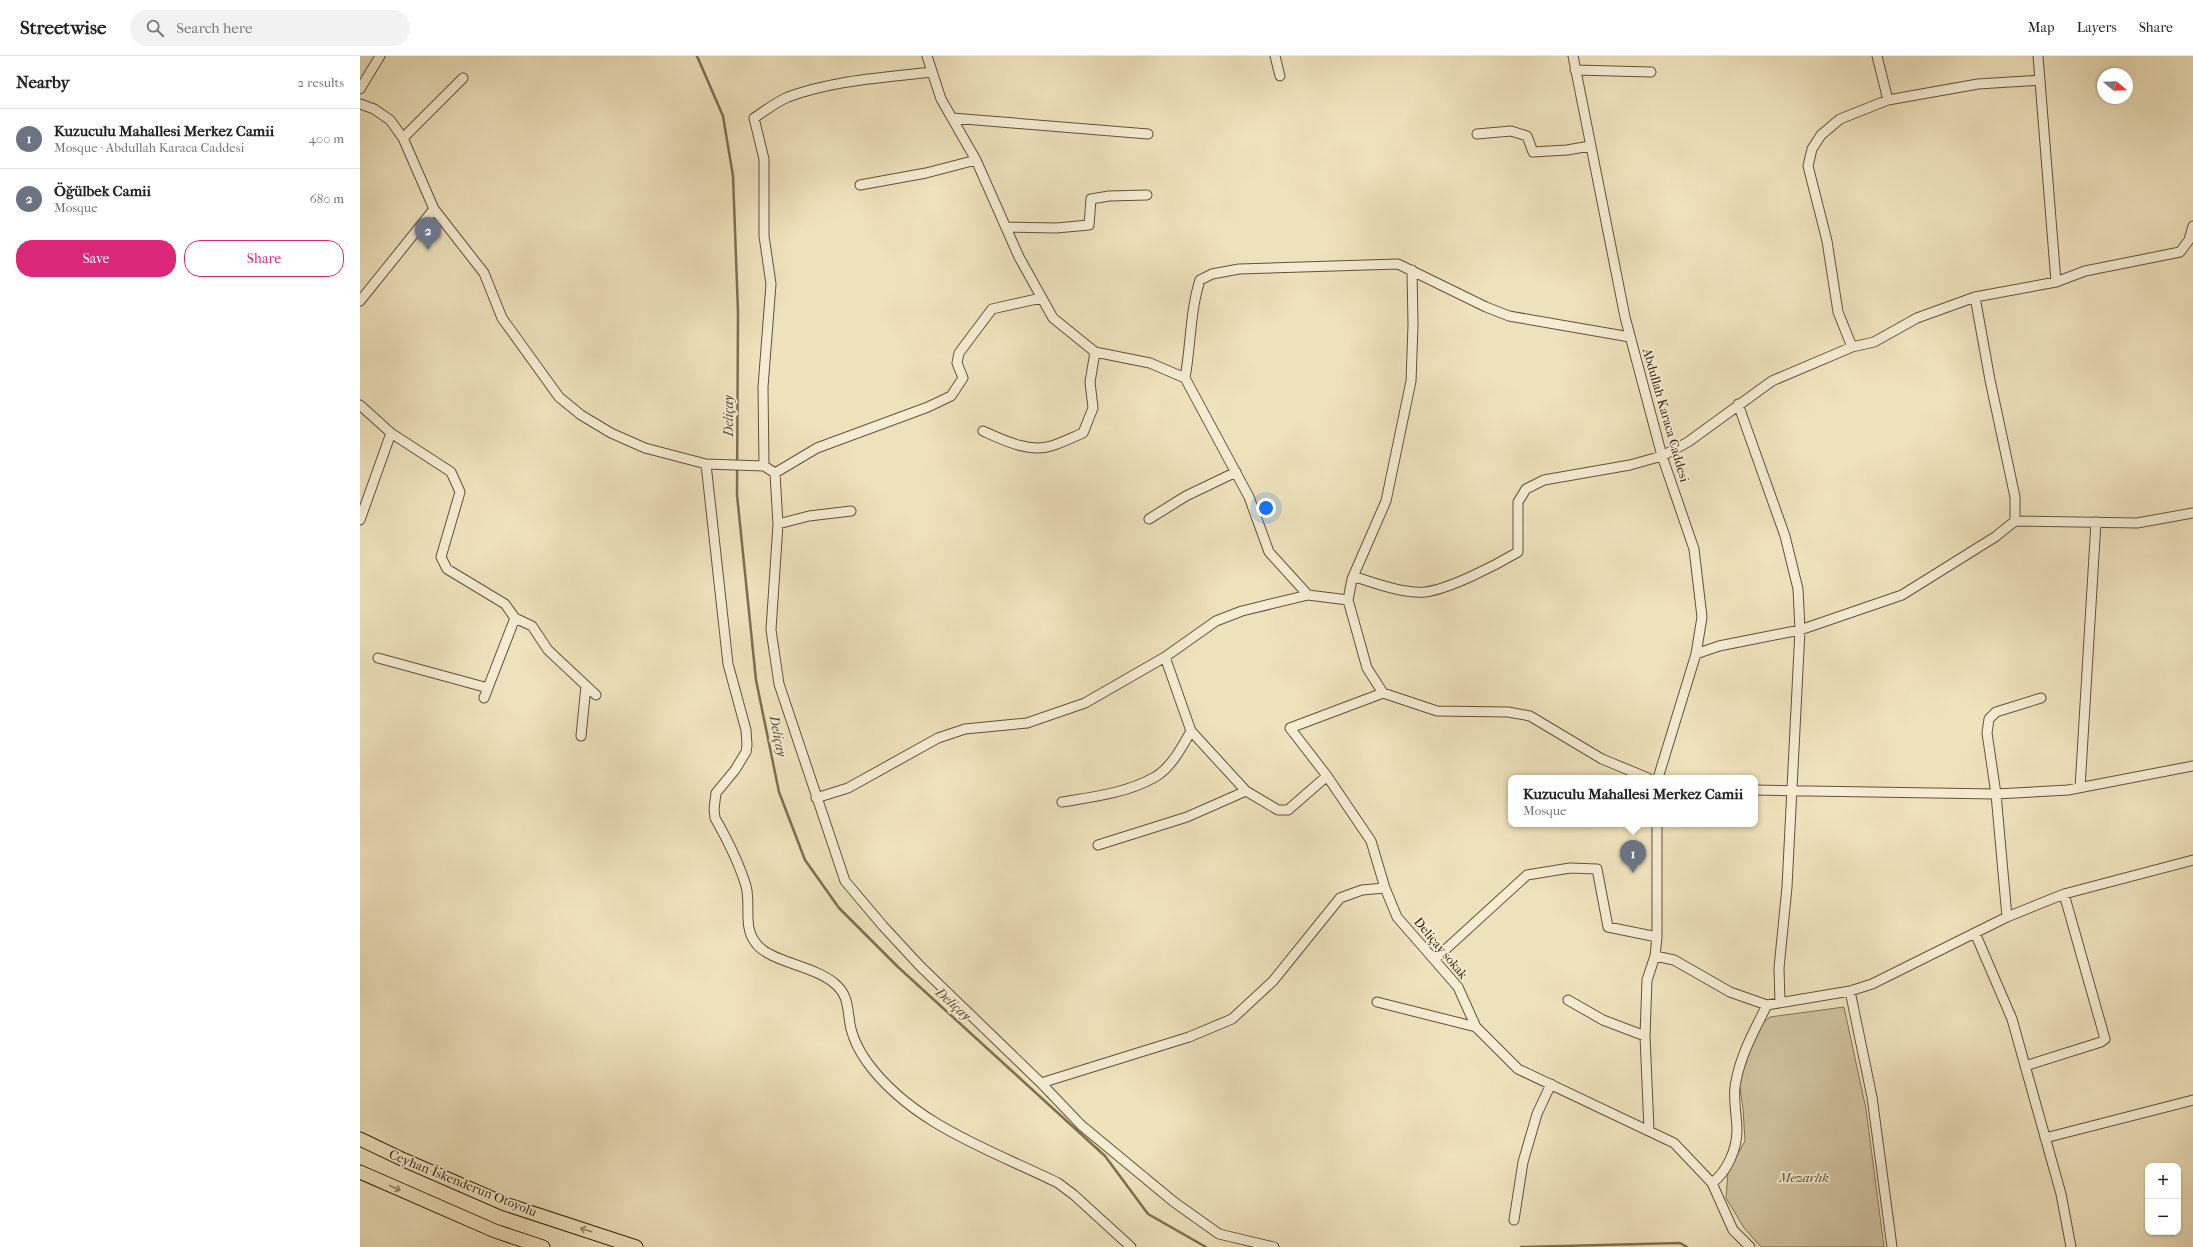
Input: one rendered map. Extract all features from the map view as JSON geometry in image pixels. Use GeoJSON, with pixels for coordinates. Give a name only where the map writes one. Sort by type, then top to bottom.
{"type":"FeatureCollection","features":[{"type":"Feature","properties":{"kind":"highway","name":"Ceyhan-İskenderun Otoyolu"},"geometry":{"type":"LineString","coordinates":[[360,1139],[404,1160],[506,1204],[636,1247]]}},
{"type":"Feature","properties":{"kind":"highway"},"geometry":{"type":"LineString","coordinates":[[360,1172],[495,1231],[543,1247]]}},
{"type":"Feature","properties":{"kind":"street"},"geometry":{"type":"LineString","coordinates":[[360,89],[380,56]]}},
{"type":"Feature","properties":{"kind":"street"},"geometry":{"type":"LineString","coordinates":[[926,56],[941,99],[976,160],[1006,227],[1041,298],[1053,318],[1095,352],[1150,364],[1185,378],[1249,497],[1269,552],[1308,595]]}},
{"type":"Feature","properties":{"kind":"street"},"geometry":{"type":"LineString","coordinates":[[1275,56],[1280,76]]}},
{"type":"Feature","properties":{"kind":"street","name":"Abdullah Karaca Caddesi"},"geometry":{"type":"LineString","coordinates":[[1572,56],[1630,337],[1662,456],[1694,549],[1702,617],[1696,654],[1659,775]]}},
{"type":"Feature","properties":{"kind":"street"},"geometry":{"type":"LineString","coordinates":[[1877,56],[1888,100]]}},
{"type":"Feature","properties":{"kind":"street"},"geometry":{"type":"LineString","coordinates":[[2038,56],[2056,282]]}},
{"type":"Feature","properties":{"kind":"street"},"geometry":{"type":"LineString","coordinates":[[1575,70],[1651,72]]}},
{"type":"Feature","properties":{"kind":"street"},"geometry":{"type":"LineString","coordinates":[[764,466],[763,387],[771,284],[764,236],[764,159],[754,118],[787,98],[809,90],[846,83],[931,72]]}},
{"type":"Feature","properties":{"kind":"street"},"geometry":{"type":"LineString","coordinates":[[403,138],[463,78]]}},
{"type":"Feature","properties":{"kind":"street"},"geometry":{"type":"LineString","coordinates":[[1852,347],[1838,312],[1827,241],[1808,166],[1812,149],[1822,135],[1840,118],[1888,100],[1978,84],[2040,80]]}},
{"type":"Feature","properties":{"kind":"street"},"geometry":{"type":"LineString","coordinates":[[360,104],[374,109],[390,120],[403,138],[434,209],[484,273],[502,318],[559,396],[581,415],[611,433],[645,448],[706,464],[754,467],[764,466],[775,473]]}},
{"type":"Feature","properties":{"kind":"street"},"geometry":{"type":"LineString","coordinates":[[952,118],[1148,134]]}},
{"type":"Feature","properties":{"kind":"street"},"geometry":{"type":"LineString","coordinates":[[1477,134],[1511,131],[1527,136],[1533,152],[1590,146]]}},
{"type":"Feature","properties":{"kind":"street"},"geometry":{"type":"LineString","coordinates":[[860,185],[926,173],[976,160]]}},
{"type":"Feature","properties":{"kind":"street"},"geometry":{"type":"LineString","coordinates":[[1006,227],[1056,228],[1089,225],[1091,199],[1109,196],[1147,195]]}},
{"type":"Feature","properties":{"kind":"street"},"geometry":{"type":"LineString","coordinates":[[360,301],[434,209]]}},
{"type":"Feature","properties":{"kind":"street"},"geometry":{"type":"LineString","coordinates":[[1352,579],[1359,578],[1400,589],[1425,592],[1450,584],[1518,552],[1518,502],[1526,490],[1544,480],[1630,465],[1662,456],[1688,442],[1738,404],[1772,381],[1852,347],[1874,342],[1916,318],[1975,297],[2056,282],[2085,271],[2180,252],[2189,240],[2193,226]]}},
{"type":"Feature","properties":{"kind":"street"},"geometry":{"type":"LineString","coordinates":[[1185,378],[1191,349],[1195,295],[1200,280],[1212,274],[1239,269],[1398,264],[1486,307],[1509,316],[1630,337]]}},
{"type":"Feature","properties":{"kind":"street"},"geometry":{"type":"LineString","coordinates":[[1412,270],[1413,325],[1411,381],[1386,501],[1352,579],[1348,600],[1367,668],[1383,694],[1437,711],[1508,712],[1530,716],[1602,759],[1641,775]]}},
{"type":"Feature","properties":{"kind":"street"},"geometry":{"type":"LineString","coordinates":[[1975,297],[1990,380],[2015,497],[2015,521]]}},
{"type":"Feature","properties":{"kind":"street"},"geometry":{"type":"LineString","coordinates":[[775,473],[817,448],[928,407],[951,396],[963,378],[957,363],[959,353],[992,309],[1041,298]]}},
{"type":"Feature","properties":{"kind":"street"},"geometry":{"type":"LineString","coordinates":[[983,431],[1002,440],[1040,448],[1051,446],[1083,433],[1093,408],[1090,382],[1095,352]]}},
{"type":"Feature","properties":{"kind":"street"},"geometry":{"type":"LineString","coordinates":[[1738,404],[1785,536],[1798,589],[1800,630],[1787,887],[1779,968],[1780,1002]]}},
{"type":"Feature","properties":{"kind":"street"},"geometry":{"type":"LineString","coordinates":[[360,405],[391,433],[451,472],[460,492],[441,557],[448,569],[505,604],[515,618],[532,626],[548,650],[596,695]]}},
{"type":"Feature","properties":{"kind":"street"},"geometry":{"type":"LineString","coordinates":[[360,520],[391,433]]}},
{"type":"Feature","properties":{"kind":"street"},"geometry":{"type":"LineString","coordinates":[[706,464],[728,664],[746,730],[747,745],[746,752],[735,770],[716,793],[714,809],[715,818],[740,869],[746,888],[750,932],[755,942],[762,950],[776,957],[820,972],[835,983],[844,994],[851,1029],[856,1044],[882,1079],[911,1107],[934,1123],[1058,1183],[1074,1195],[1131,1247]]}},
{"type":"Feature","properties":{"kind":"street"},"geometry":{"type":"LineString","coordinates":[[1149,519],[1186,496],[1236,472]]}},
{"type":"Feature","properties":{"kind":"street"},"geometry":{"type":"LineString","coordinates":[[775,473],[778,500],[778,524],[771,630],[779,684],[845,881],[859,899],[920,966],[1041,1082],[1082,1125],[1174,1202],[1219,1234],[1274,1247]]}},
{"type":"Feature","properties":{"kind":"street"},"geometry":{"type":"LineString","coordinates":[[778,524],[809,516],[851,512]]}},
{"type":"Feature","properties":{"kind":"street"},"geometry":{"type":"LineString","coordinates":[[1696,654],[1719,646],[1800,630],[1902,595],[1995,537],[2015,521],[2137,523],[2193,513]]}},
{"type":"Feature","properties":{"kind":"street"},"geometry":{"type":"LineString","coordinates":[[2080,788],[2096,522]]}},
{"type":"Feature","properties":{"kind":"street"},"geometry":{"type":"LineString","coordinates":[[816,798],[848,788],[938,738],[965,729],[1027,723],[1085,703],[1165,658],[1216,621],[1242,611],[1308,595],[1348,600]]}},
{"type":"Feature","properties":{"kind":"street"},"geometry":{"type":"LineString","coordinates":[[484,698],[515,618]]}},
{"type":"Feature","properties":{"kind":"street"},"geometry":{"type":"LineString","coordinates":[[378,658],[488,688]]}},
{"type":"Feature","properties":{"kind":"street"},"geometry":{"type":"LineString","coordinates":[[1165,658],[1191,731],[1246,792],[1278,810],[1288,810],[1327,776]]}},
{"type":"Feature","properties":{"kind":"street"},"geometry":{"type":"LineString","coordinates":[[581,736],[586,686]]}},
{"type":"Feature","properties":{"kind":"street","name":"Deliçay sokak"},"geometry":{"type":"LineString","coordinates":[[1383,694],[1290,728],[1327,776],[1371,841],[1385,888],[1397,917],[1458,987],[1476,1027],[1518,1069],[1649,1130],[1674,1144],[1712,1183]]}},
{"type":"Feature","properties":{"kind":"street"},"geometry":{"type":"LineString","coordinates":[[2007,918],[1996,794],[1987,733],[1989,719],[1996,712],[2041,698]]}},
{"type":"Feature","properties":{"kind":"street"},"geometry":{"type":"LineString","coordinates":[[1062,802],[1111,794],[1156,777],[1172,762],[1191,731]]}},
{"type":"Feature","properties":{"kind":"street"},"geometry":{"type":"LineString","coordinates":[[1758,790],[1996,794],[2080,788],[2193,766]]}},
{"type":"Feature","properties":{"kind":"street"},"geometry":{"type":"LineString","coordinates":[[1098,845],[1187,817],[1246,792]]}},
{"type":"Feature","properties":{"kind":"street"},"geometry":{"type":"LineString","coordinates":[[1649,1130],[1645,1036],[1647,980],[1655,956],[1657,937],[1657,827]]}},
{"type":"Feature","properties":{"kind":"street"},"geometry":{"type":"LineString","coordinates":[[1655,956],[1674,960],[1730,992],[1767,1005],[1850,991],[1872,984],[1975,933],[2064,894],[2193,860]]}},
{"type":"Feature","properties":{"kind":"street"},"geometry":{"type":"LineString","coordinates":[[1435,959],[1527,875],[1570,868],[1597,869],[1608,927],[1657,937]]}},
{"type":"Feature","properties":{"kind":"street"},"geometry":{"type":"LineString","coordinates":[[1041,1082],[1189,1037],[1232,1019],[1273,981],[1340,898],[1362,890],[1385,888]]}},
{"type":"Feature","properties":{"kind":"street"},"geometry":{"type":"LineString","coordinates":[[2025,1066],[2101,1042],[2105,1039],[2064,894]]}},
{"type":"Feature","properties":{"kind":"street"},"geometry":{"type":"LineString","coordinates":[[1975,933],[2012,1019],[2061,1194],[2071,1247]]}},
{"type":"Feature","properties":{"kind":"street"},"geometry":{"type":"LineString","coordinates":[[1850,991],[1872,1097],[1892,1247]]}},
{"type":"Feature","properties":{"kind":"street"},"geometry":{"type":"LineString","coordinates":[[1568,1000],[1603,1020],[1645,1036]]}},
{"type":"Feature","properties":{"kind":"street"},"geometry":{"type":"LineString","coordinates":[[1377,1002],[1476,1027]]}},
{"type":"Feature","properties":{"kind":"street"},"geometry":{"type":"LineString","coordinates":[[1750,1247],[1732,1230],[1712,1183],[1724,1172],[1734,1146],[1737,1131],[1735,1082],[1747,1046],[1767,1005]]}},
{"type":"Feature","properties":{"kind":"street"},"geometry":{"type":"LineString","coordinates":[[1514,1220],[1523,1162],[1538,1114],[1551,1084]]}},
{"type":"Feature","properties":{"kind":"street"},"geometry":{"type":"LineString","coordinates":[[2045,1138],[2193,1100]]}},
{"type":"Feature","properties":{"kind":"green space","name":"Mezarlık"},"geometry":{"type":"Polygon","coordinates":[[[1844,1007],[1866,1109],[1884,1247],[1761,1247],[1744,1228],[1726,1198],[1728,1171],[1745,1141],[1743,1108],[1739,1082],[1758,1027],[1770,1017],[1844,1007]]]}},
{"type":"Feature","properties":{"kind":"waterway","name":"Deliçay"},"geometry":{"type":"LineString","coordinates":[[697,56],[723,116],[733,176],[738,312],[737,495],[756,680],[779,792],[805,860],[839,908],[898,967],[1105,1156],[1148,1214],[1206,1247]]}},
{"type":"Feature","properties":{"kind":"waterway","name":"Deliçay"},"geometry":{"type":"LineString","coordinates":[[1521,1247],[1680,1243],[1687,1247]]}},
{"type":"Feature","properties":{"kind":"place","name":"Öğülbek Camii"},"geometry":{"type":"Point","coordinates":[428,250]}},
{"type":"Feature","properties":{"kind":"place","name":"Kuzuculu Mahallesi Merkez Camii"},"geometry":{"type":"Point","coordinates":[1633,873]}}]}
